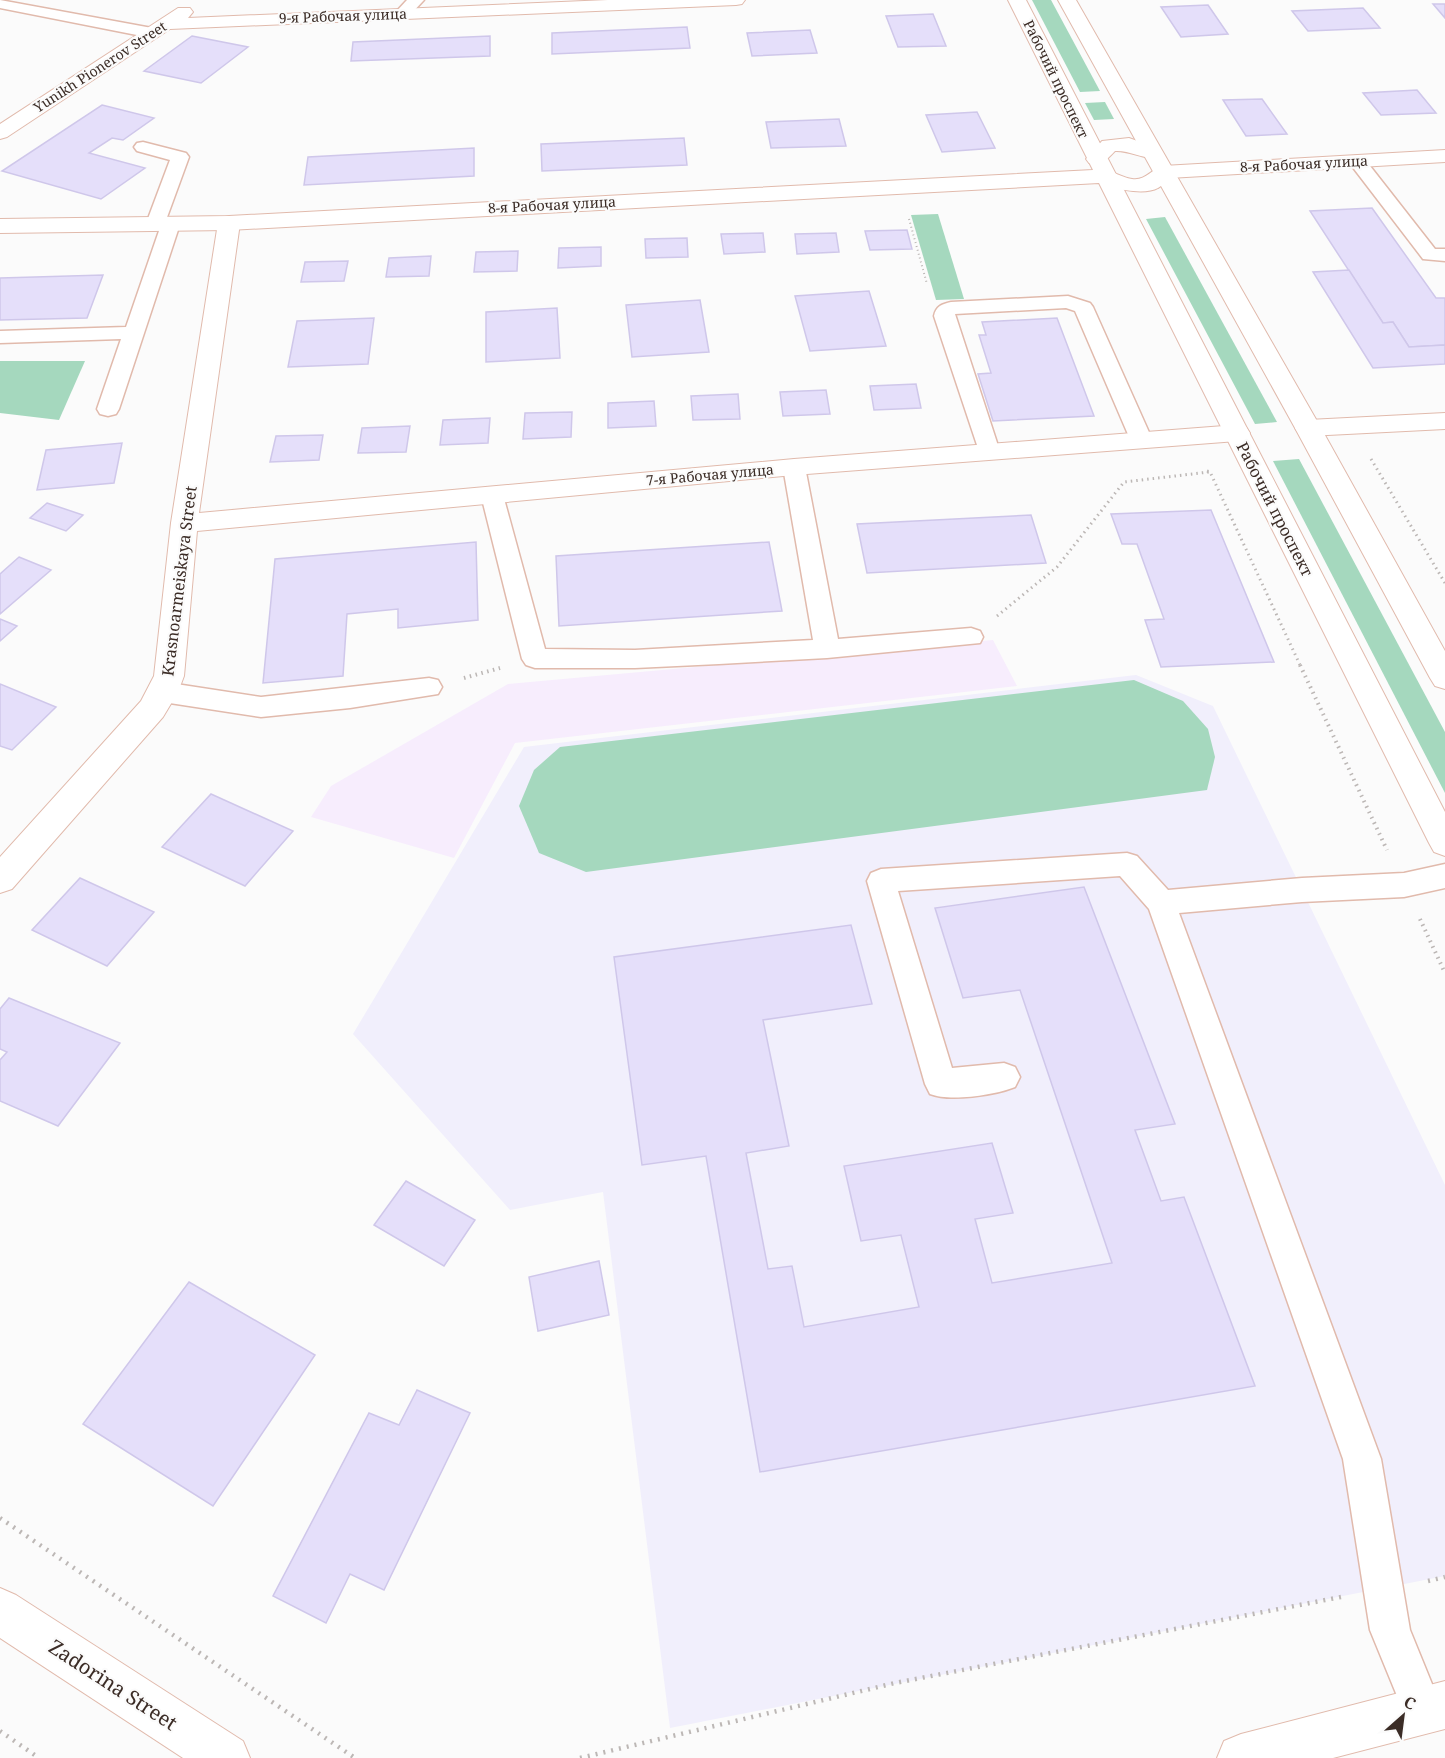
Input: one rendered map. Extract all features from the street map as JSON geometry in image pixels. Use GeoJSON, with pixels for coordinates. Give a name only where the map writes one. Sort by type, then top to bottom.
{"type":"FeatureCollection","features":[{"type":"Feature","properties":{"kind":"street","name":"Yunikh Pionerov Street"},"geometry":{"type":"LineString","coordinates":[[0,133],[200,0]]}},
{"type":"Feature","properties":{"kind":"street","name":"9-я Рабочая улица"},"geometry":{"type":"LineString","coordinates":[[159,28],[402,14],[736,0]]}},
{"type":"Feature","properties":{"kind":"street","name":"Рабочий проспект"},"geometry":{"type":"LineString","coordinates":[[1017,0],[1445,843]]}},
{"type":"Feature","properties":{"kind":"street"},"geometry":{"type":"LineString","coordinates":[[1067,0],[1308,428],[1445,678]]}},
{"type":"Feature","properties":{"kind":"street","name":"Рабочий проспект"},"geometry":{"type":"LineString","coordinates":[[1100,167],[1109,145],[1130,144],[1158,163]]}},
{"type":"Feature","properties":{"kind":"street","name":"8-я Рабочая улица"},"geometry":{"type":"LineString","coordinates":[[1158,163],[1357,161],[1445,156]]}},
{"type":"Feature","properties":{"kind":"street"},"geometry":{"type":"LineString","coordinates":[[1100,167],[1130,185],[1150,184],[1158,163]]}},
{"type":"Feature","properties":{"kind":"street","name":"8-я Рабочая улица"},"geometry":{"type":"LineString","coordinates":[[0,226],[228,223],[1100,167]]}},
{"type":"Feature","properties":{"kind":"street","name":"Krasnoarmeiskaya Street"},"geometry":{"type":"LineString","coordinates":[[0,879],[152,709],[163,692],[169,676],[184,523],[228,223]]}},
{"type":"Feature","properties":{"kind":"street"},"geometry":{"type":"LineString","coordinates":[[1308,428],[1445,421]]}},
{"type":"Feature","properties":{"kind":"street","name":"7-я Рабочая улица"},"geometry":{"type":"LineString","coordinates":[[184,523],[794,467],[1236,433]]}},
{"type":"Feature","properties":{"kind":"street","name":"Zadorina Street"},"geometry":{"type":"LineString","coordinates":[[0,1611],[226,1758]]}},
{"type":"Feature","properties":{"kind":"street"},"geometry":{"type":"LineString","coordinates":[[1241,1758],[1434,1708]]}},
{"type":"Feature","properties":{"kind":"lane"},"geometry":{"type":"LineString","coordinates":[[402,14],[416,0]]}},
{"type":"Feature","properties":{"kind":"lane"},"geometry":{"type":"LineString","coordinates":[[0,3],[159,28]]}},
{"type":"Feature","properties":{"kind":"lane"},"geometry":{"type":"LineString","coordinates":[[108,409],[134,333],[180,157],[143,147]]}},
{"type":"Feature","properties":{"kind":"lane"},"geometry":{"type":"LineString","coordinates":[[1357,161],[1430,255],[1445,255]]}},
{"type":"Feature","properties":{"kind":"lane"},"geometry":{"type":"LineString","coordinates":[[989,452],[944,316],[945,311],[951,308],[1068,302],[1077,303],[1083,307],[1141,439]]}},
{"type":"Feature","properties":{"kind":"lane"},"geometry":{"type":"LineString","coordinates":[[0,337],[134,333]]}},
{"type":"Feature","properties":{"kind":"lane"},"geometry":{"type":"LineString","coordinates":[[794,467],[827,649]]}},
{"type":"Feature","properties":{"kind":"lane"},"geometry":{"type":"LineString","coordinates":[[492,495],[535,658],[564,656],[631,659],[827,649],[971,637]]}},
{"type":"Feature","properties":{"kind":"lane"},"geometry":{"type":"LineString","coordinates":[[163,692],[261,706],[350,698],[429,687]]}},
{"type":"Feature","properties":{"kind":"lane"},"geometry":{"type":"LineString","coordinates":[[1004,1077],[941,1084],[881,881],[1127,864],[1161,903],[1362,1459],[1390,1630],[1434,1708]]}},
{"type":"Feature","properties":{"kind":"lane"},"geometry":{"type":"LineString","coordinates":[[1161,903],[1302,890],[1404,885],[1445,876]]}},
{"type":"Feature","properties":{"kind":"path"},"geometry":{"type":"LineString","coordinates":[[906,211],[931,298],[945,311]]}},
{"type":"Feature","properties":{"kind":"path"},"geometry":{"type":"LineString","coordinates":[[1371,458],[1445,583]]}},
{"type":"Feature","properties":{"kind":"path"},"geometry":{"type":"LineString","coordinates":[[1201,468],[1210,472],[1445,973]]}},
{"type":"Feature","properties":{"kind":"path"},"geometry":{"type":"LineString","coordinates":[[971,637],[1057,567],[1124,482],[1210,472]]}},
{"type":"Feature","properties":{"kind":"path"},"geometry":{"type":"LineString","coordinates":[[429,687],[535,658]]}},
{"type":"Feature","properties":{"kind":"path"},"geometry":{"type":"LineString","coordinates":[[0,1518],[355,1758]]}},
{"type":"Feature","properties":{"kind":"path"},"geometry":{"type":"LineString","coordinates":[[580,1758],[895,1683],[1445,1577]]}},
{"type":"Feature","properties":{"kind":"path"},"geometry":{"type":"LineString","coordinates":[[0,1731],[39,1758]]}},
{"type":"Feature","properties":{"kind":"shaded area"},"geometry":{"type":"Polygon","coordinates":[[[993,640],[1017,686],[515,743],[454,858],[311,817],[331,786],[508,684],[993,640]]]}},
{"type":"Feature","properties":{"kind":"shaded area"},"geometry":{"type":"Polygon","coordinates":[[[1136,675],[1213,706],[1445,1185],[1445,1576],[670,1728],[603,1192],[510,1210],[353,1034],[524,747],[1136,675]]]}},
{"type":"Feature","properties":{"kind":"green space"},"geometry":{"type":"Polygon","coordinates":[[[1032,0],[1051,0],[1100,91],[1080,92],[1032,0]]]}},
{"type":"Feature","properties":{"kind":"green space"},"geometry":{"type":"Polygon","coordinates":[[[1105,102],[1114,119],[1094,120],[1085,103],[1105,102]]]}},
{"type":"Feature","properties":{"kind":"green space"},"geometry":{"type":"Polygon","coordinates":[[[938,214],[964,299],[936,300],[911,215],[938,214]]]}},
{"type":"Feature","properties":{"kind":"green space"},"geometry":{"type":"Polygon","coordinates":[[[1165,217],[1277,422],[1255,424],[1146,219],[1165,217]]]}},
{"type":"Feature","properties":{"kind":"green space"},"geometry":{"type":"Polygon","coordinates":[[[0,361],[85,361],[59,420],[0,413],[0,361]]]}},
{"type":"Feature","properties":{"kind":"green space"},"geometry":{"type":"Polygon","coordinates":[[[1299,459],[1445,732],[1445,793],[1273,461],[1299,459]]]}},
{"type":"Feature","properties":{"kind":"green space"},"geometry":{"type":"Polygon","coordinates":[[[1134,680],[1183,701],[1208,729],[1215,757],[1207,790],[586,872],[539,853],[519,806],[534,770],[560,747],[1134,680]]]}},
{"type":"Feature","properties":{"kind":"building"},"geometry":{"type":"Polygon","coordinates":[[[1433,4],[1445,4],[1445,18],[1433,4]]]}},
{"type":"Feature","properties":{"kind":"building"},"geometry":{"type":"Polygon","coordinates":[[[1208,5],[1228,34],[1181,37],[1161,7],[1208,5]]]}},
{"type":"Feature","properties":{"kind":"building"},"geometry":{"type":"Polygon","coordinates":[[[1363,8],[1380,28],[1308,31],[1292,11],[1363,8]]]}},
{"type":"Feature","properties":{"kind":"building"},"geometry":{"type":"Polygon","coordinates":[[[933,14],[946,46],[898,47],[886,16],[933,14]]]}},
{"type":"Feature","properties":{"kind":"building"},"geometry":{"type":"Polygon","coordinates":[[[687,27],[690,48],[552,54],[552,33],[687,27]]]}},
{"type":"Feature","properties":{"kind":"building"},"geometry":{"type":"Polygon","coordinates":[[[810,30],[817,53],[752,56],[747,33],[810,30]]]}},
{"type":"Feature","properties":{"kind":"building"},"geometry":{"type":"Polygon","coordinates":[[[192,36],[248,47],[201,83],[144,71],[192,36]]]}},
{"type":"Feature","properties":{"kind":"building"},"geometry":{"type":"Polygon","coordinates":[[[490,36],[490,56],[351,61],[353,42],[490,36]]]}},
{"type":"Feature","properties":{"kind":"building"},"geometry":{"type":"Polygon","coordinates":[[[1417,90],[1436,113],[1381,115],[1363,93],[1417,90]]]}},
{"type":"Feature","properties":{"kind":"building"},"geometry":{"type":"Polygon","coordinates":[[[1262,99],[1287,134],[1246,136],[1223,100],[1262,99]]]}},
{"type":"Feature","properties":{"kind":"building"},"geometry":{"type":"Polygon","coordinates":[[[102,105],[154,118],[123,140],[112,138],[89,153],[145,168],[101,199],[2,171],[102,105]]]}},
{"type":"Feature","properties":{"kind":"building"},"geometry":{"type":"Polygon","coordinates":[[[977,112],[995,148],[942,152],[926,115],[977,112]]]}},
{"type":"Feature","properties":{"kind":"building"},"geometry":{"type":"Polygon","coordinates":[[[839,119],[846,146],[771,148],[766,122],[839,119]]]}},
{"type":"Feature","properties":{"kind":"building"},"geometry":{"type":"Polygon","coordinates":[[[684,138],[687,165],[542,171],[541,144],[684,138]]]}},
{"type":"Feature","properties":{"kind":"building"},"geometry":{"type":"Polygon","coordinates":[[[474,148],[474,176],[304,185],[308,157],[474,148]]]}},
{"type":"Feature","properties":{"kind":"building"},"geometry":{"type":"Polygon","coordinates":[[[1372,208],[1436,298],[1445,298],[1445,345],[1409,347],[1393,322],[1383,323],[1310,211],[1372,208]]]}},
{"type":"Feature","properties":{"kind":"building"},"geometry":{"type":"Polygon","coordinates":[[[907,230],[912,249],[870,250],[865,231],[907,230]]]}},
{"type":"Feature","properties":{"kind":"building"},"geometry":{"type":"Polygon","coordinates":[[[763,233],[765,252],[724,254],[721,234],[763,233]]]}},
{"type":"Feature","properties":{"kind":"building"},"geometry":{"type":"Polygon","coordinates":[[[836,233],[839,252],[797,254],[795,234],[836,233]]]}},
{"type":"Feature","properties":{"kind":"building"},"geometry":{"type":"Polygon","coordinates":[[[687,238],[688,257],[646,258],[645,239],[687,238]]]}},
{"type":"Feature","properties":{"kind":"building"},"geometry":{"type":"Polygon","coordinates":[[[601,247],[601,266],[558,268],[559,248],[601,247]]]}},
{"type":"Feature","properties":{"kind":"building"},"geometry":{"type":"Polygon","coordinates":[[[518,251],[517,271],[474,272],[476,252],[518,251]]]}},
{"type":"Feature","properties":{"kind":"building"},"geometry":{"type":"Polygon","coordinates":[[[431,256],[429,276],[386,277],[389,258],[431,256]]]}},
{"type":"Feature","properties":{"kind":"building"},"geometry":{"type":"Polygon","coordinates":[[[348,261],[344,281],[301,282],[305,262],[348,261]]]}},
{"type":"Feature","properties":{"kind":"building"},"geometry":{"type":"Polygon","coordinates":[[[1349,270],[1383,323],[1393,322],[1409,347],[1445,345],[1445,364],[1373,368],[1313,272],[1349,270]]]}},
{"type":"Feature","properties":{"kind":"building"},"geometry":{"type":"Polygon","coordinates":[[[103,275],[87,318],[0,320],[0,278],[103,275]]]}},
{"type":"Feature","properties":{"kind":"building"},"geometry":{"type":"Polygon","coordinates":[[[869,291],[886,346],[810,351],[795,296],[869,291]]]}},
{"type":"Feature","properties":{"kind":"building"},"geometry":{"type":"Polygon","coordinates":[[[700,300],[709,352],[632,357],[626,305],[700,300]]]}},
{"type":"Feature","properties":{"kind":"building"},"geometry":{"type":"Polygon","coordinates":[[[557,308],[560,358],[486,362],[486,312],[557,308]]]}},
{"type":"Feature","properties":{"kind":"building"},"geometry":{"type":"Polygon","coordinates":[[[374,318],[368,364],[288,367],[297,321],[374,318]]]}},
{"type":"Feature","properties":{"kind":"building"},"geometry":{"type":"Polygon","coordinates":[[[1057,318],[1094,416],[993,421],[978,374],[991,373],[979,335],[986,335],[982,322],[1057,318]]]}},
{"type":"Feature","properties":{"kind":"building"},"geometry":{"type":"Polygon","coordinates":[[[916,384],[921,408],[874,410],[870,386],[916,384]]]}},
{"type":"Feature","properties":{"kind":"building"},"geometry":{"type":"Polygon","coordinates":[[[826,390],[830,414],[783,416],[780,392],[826,390]]]}},
{"type":"Feature","properties":{"kind":"building"},"geometry":{"type":"Polygon","coordinates":[[[738,394],[740,419],[693,420],[691,396],[738,394]]]}},
{"type":"Feature","properties":{"kind":"building"},"geometry":{"type":"Polygon","coordinates":[[[654,401],[656,426],[608,428],[608,403],[654,401]]]}},
{"type":"Feature","properties":{"kind":"building"},"geometry":{"type":"Polygon","coordinates":[[[572,412],[571,437],[523,439],[525,413],[572,412]]]}},
{"type":"Feature","properties":{"kind":"building"},"geometry":{"type":"Polygon","coordinates":[[[490,418],[488,443],[440,445],[443,420],[490,418]]]}},
{"type":"Feature","properties":{"kind":"building"},"geometry":{"type":"Polygon","coordinates":[[[410,426],[406,452],[358,453],[362,428],[410,426]]]}},
{"type":"Feature","properties":{"kind":"building"},"geometry":{"type":"Polygon","coordinates":[[[323,435],[319,460],[270,462],[276,436],[323,435]]]}},
{"type":"Feature","properties":{"kind":"building"},"geometry":{"type":"Polygon","coordinates":[[[122,443],[114,483],[37,490],[46,450],[122,443]]]}},
{"type":"Feature","properties":{"kind":"building"},"geometry":{"type":"Polygon","coordinates":[[[47,503],[83,515],[66,531],[30,518],[47,503]]]}},
{"type":"Feature","properties":{"kind":"building"},"geometry":{"type":"Polygon","coordinates":[[[1211,510],[1274,662],[1161,667],[1145,620],[1164,619],[1137,544],[1122,544],[1111,514],[1211,510]]]}},
{"type":"Feature","properties":{"kind":"building"},"geometry":{"type":"Polygon","coordinates":[[[1031,515],[1046,563],[867,573],[857,524],[1031,515]]]}},
{"type":"Feature","properties":{"kind":"building"},"geometry":{"type":"Polygon","coordinates":[[[476,542],[478,620],[398,628],[398,609],[347,614],[343,676],[263,683],[275,559],[476,542]]]}},
{"type":"Feature","properties":{"kind":"building"},"geometry":{"type":"Polygon","coordinates":[[[769,542],[782,611],[559,626],[556,556],[769,542]]]}},
{"type":"Feature","properties":{"kind":"building"},"geometry":{"type":"Polygon","coordinates":[[[19,557],[51,570],[0,614],[0,574],[19,557]]]}},
{"type":"Feature","properties":{"kind":"building"},"geometry":{"type":"Polygon","coordinates":[[[0,619],[17,626],[0,641],[0,619]]]}},
{"type":"Feature","properties":{"kind":"building"},"geometry":{"type":"Polygon","coordinates":[[[0,684],[56,707],[12,750],[0,746],[0,684]]]}},
{"type":"Feature","properties":{"kind":"building"},"geometry":{"type":"Polygon","coordinates":[[[211,794],[293,831],[245,886],[162,847],[211,794]]]}},
{"type":"Feature","properties":{"kind":"building"},"geometry":{"type":"Polygon","coordinates":[[[80,878],[154,912],[107,966],[32,930],[80,878]]]}},
{"type":"Feature","properties":{"kind":"building"},"geometry":{"type":"Polygon","coordinates":[[[1084,887],[1175,1124],[1135,1130],[1161,1201],[1184,1197],[1255,1386],[760,1472],[706,1156],[642,1165],[614,957],[851,925],[872,1004],[763,1020],[789,1146],[746,1153],[768,1269],[792,1266],[804,1327],[919,1307],[901,1235],[861,1241],[844,1166],[992,1143],[1013,1213],[975,1219],[992,1283],[1112,1263],[1020,990],[963,998],[935,908],[1084,887]]]}},
{"type":"Feature","properties":{"kind":"building"},"geometry":{"type":"Polygon","coordinates":[[[9,998],[120,1043],[58,1126],[0,1101],[0,1060],[7,1052],[0,1049],[0,1009],[9,998]]]}},
{"type":"Feature","properties":{"kind":"building"},"geometry":{"type":"Polygon","coordinates":[[[406,1181],[475,1220],[444,1266],[374,1225],[406,1181]]]}},
{"type":"Feature","properties":{"kind":"building"},"geometry":{"type":"Polygon","coordinates":[[[599,1261],[609,1315],[538,1331],[529,1277],[599,1261]]]}},
{"type":"Feature","properties":{"kind":"building"},"geometry":{"type":"Polygon","coordinates":[[[189,1282],[315,1355],[213,1506],[83,1424],[189,1282]]]}},
{"type":"Feature","properties":{"kind":"building"},"geometry":{"type":"Polygon","coordinates":[[[417,1390],[470,1413],[384,1590],[350,1574],[326,1623],[273,1596],[369,1413],[399,1425],[417,1390]]]}}]}
